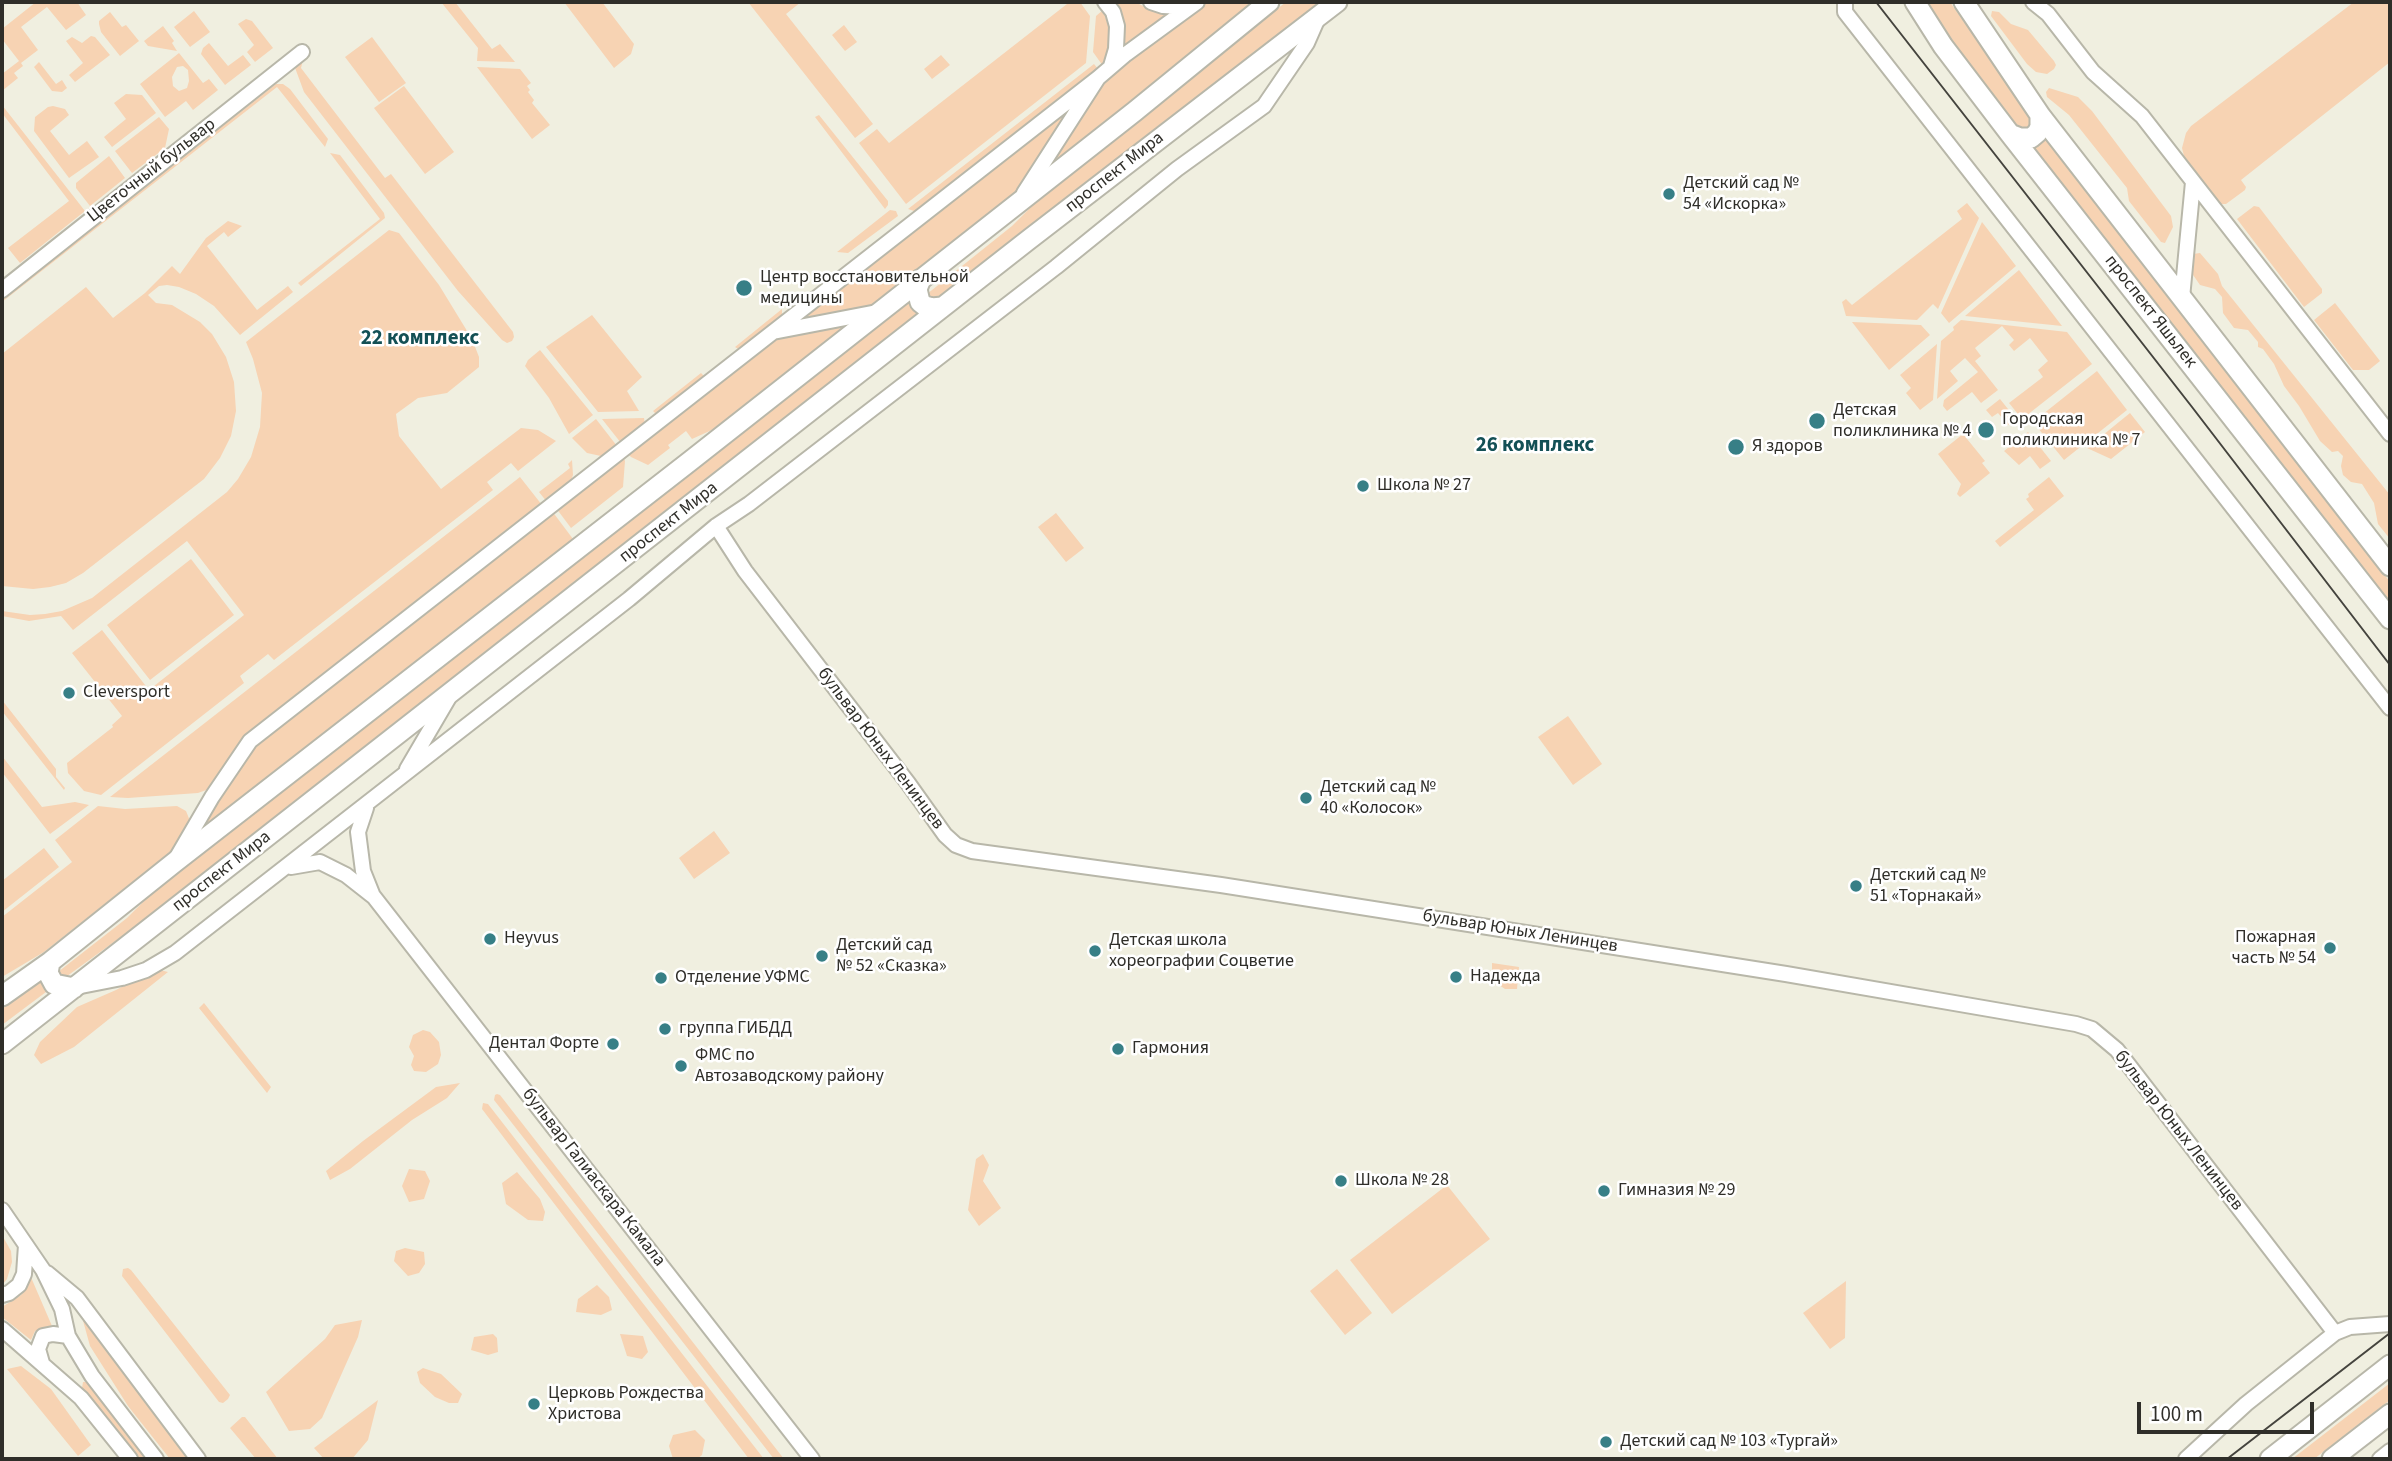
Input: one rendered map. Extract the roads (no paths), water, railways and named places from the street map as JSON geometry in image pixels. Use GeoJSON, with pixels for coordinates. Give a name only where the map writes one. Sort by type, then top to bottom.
{"type":"FeatureCollection","features":[{"type":"Feature","properties":{"kind":"main road","name":"проспект Мира"},"geometry":{"type":"LineString","coordinates":[[2,996],[50,962],[1018,204],[1269,2]]}},
{"type":"Feature","properties":{"kind":"main road","name":"проспект Мира"},"geometry":{"type":"LineString","coordinates":[[2,1044],[942,307],[1336,2]]}},
{"type":"Feature","properties":{"kind":"main road","name":"проспект Яшьлек"},"geometry":{"type":"LineString","coordinates":[[1915,2],[1943,46],[2010,135],[2241,426],[2390,620]]}},
{"type":"Feature","properties":{"kind":"main road","name":"проспект Яшьлек"},"geometry":{"type":"LineString","coordinates":[[1964,2],[2040,115],[2390,566]]}},
{"type":"Feature","properties":{"kind":"main road"},"geometry":{"type":"LineString","coordinates":[[2010,135],[2031,138],[2040,127],[2040,115]]}},
{"type":"Feature","properties":{"kind":"main road"},"geometry":{"type":"LineString","coordinates":[[921,279],[917,289],[920,302],[932,308],[942,307]]}},
{"type":"Feature","properties":{"kind":"main road"},"geometry":{"type":"LineString","coordinates":[[50,962],[48,973],[54,984],[74,988]]}},
{"type":"Feature","properties":{"kind":"main road"},"geometry":{"type":"LineString","coordinates":[[2270,1459],[2390,1365]]}},
{"type":"Feature","properties":{"kind":"main road"},"geometry":{"type":"LineString","coordinates":[[2332,1459],[2390,1414]]}},
{"type":"Feature","properties":{"kind":"street"},"geometry":{"type":"LineString","coordinates":[[1105,2],[1113,12],[1117,26],[1116,49],[1111,66]]}},
{"type":"Feature","properties":{"kind":"street"},"geometry":{"type":"LineString","coordinates":[[1151,2],[1183,7],[1195,2]]}},
{"type":"Feature","properties":{"kind":"street"},"geometry":{"type":"LineString","coordinates":[[175,862],[212,797],[250,741],[1195,2]]}},
{"type":"Feature","properties":{"kind":"street"},"geometry":{"type":"LineString","coordinates":[[1845,2],[1845,12],[2390,708]]}},
{"type":"Feature","properties":{"kind":"street"},"geometry":{"type":"LineString","coordinates":[[2033,2],[2048,14],[2093,72],[2142,116],[2390,434]]}},
{"type":"Feature","properties":{"kind":"street"},"geometry":{"type":"LineString","coordinates":[[74,988],[122,978],[175,953],[367,806],[716,526],[750,504],[1056,267],[1177,169],[1264,106],[1307,43],[1319,17]]}},
{"type":"Feature","properties":{"kind":"street","name":"Цветочный бульвар"},"geometry":{"type":"LineString","coordinates":[[2,290],[303,52]]}},
{"type":"Feature","properties":{"kind":"street"},"geometry":{"type":"LineString","coordinates":[[1018,204],[1098,78]]}},
{"type":"Feature","properties":{"kind":"street"},"geometry":{"type":"LineString","coordinates":[[2182,298],[2193,181]]}},
{"type":"Feature","properties":{"kind":"street"},"geometry":{"type":"LineString","coordinates":[[771,333],[878,312]]}},
{"type":"Feature","properties":{"kind":"street","name":"бульвар Юных Ленинцев"},"geometry":{"type":"LineString","coordinates":[[716,526],[746,571],[945,835],[956,845],[993,854],[1228,886],[1786,974],[2092,1029],[2117,1050],[2335,1333]]}},
{"type":"Feature","properties":{"kind":"street"},"geometry":{"type":"LineString","coordinates":[[402,776],[453,690]]}},
{"type":"Feature","properties":{"kind":"street"},"geometry":{"type":"LineString","coordinates":[[367,806],[358,832],[363,871],[374,897]]}},
{"type":"Feature","properties":{"kind":"street"},"geometry":{"type":"LineString","coordinates":[[286,868],[320,862],[346,875],[374,897]]}},
{"type":"Feature","properties":{"kind":"street","name":"бульвар Галиаскара Камала"},"geometry":{"type":"LineString","coordinates":[[374,897],[812,1459]]}},
{"type":"Feature","properties":{"kind":"street"},"geometry":{"type":"LineString","coordinates":[[2,1210],[43,1270],[62,1309],[68,1336],[92,1376],[156,1459]]}},
{"type":"Feature","properties":{"kind":"street"},"geometry":{"type":"LineString","coordinates":[[2,1295],[19,1285],[24,1274],[26,1243]]}},
{"type":"Feature","properties":{"kind":"street"},"geometry":{"type":"LineString","coordinates":[[43,1270],[77,1298],[198,1459]]}},
{"type":"Feature","properties":{"kind":"street"},"geometry":{"type":"LineString","coordinates":[[2186,1459],[2246,1404],[2335,1333],[2350,1327],[2390,1324]]}},
{"type":"Feature","properties":{"kind":"street"},"geometry":{"type":"LineString","coordinates":[[2,1329],[81,1398],[130,1459]]}},
{"type":"Feature","properties":{"kind":"street"},"geometry":{"type":"LineString","coordinates":[[43,1364],[37,1349],[43,1336],[68,1336]]}},
{"type":"Feature","properties":{"kind":"street"},"geometry":{"type":"LineString","coordinates":[[2380,1459],[2390,1451]]}},
{"type":"Feature","properties":{"kind":"tram line"},"geometry":{"type":"LineString","coordinates":[[1876,2],[2390,665]]}},
{"type":"Feature","properties":{"kind":"tram line"},"geometry":{"type":"LineString","coordinates":[[2227,1459],[2390,1333]]}},
{"type":"Feature","properties":{"kind":"place","name":"Детский сад № 54 «Искорка»"},"geometry":{"type":"Point","coordinates":[1669,194]}},
{"type":"Feature","properties":{"kind":"place","name":"Центр восстановительной медицины"},"geometry":{"type":"Point","coordinates":[744,288]}},
{"type":"Feature","properties":{"kind":"place","name":"Детская поликлиника № 4"},"geometry":{"type":"Point","coordinates":[1817,421]}},
{"type":"Feature","properties":{"kind":"place","name":"Городская поликлиника № 7"},"geometry":{"type":"Point","coordinates":[1986,430]}},
{"type":"Feature","properties":{"kind":"place","name":"Я здоров"},"geometry":{"type":"Point","coordinates":[1736,447]}},
{"type":"Feature","properties":{"kind":"place","name":"Школа № 27"},"geometry":{"type":"Point","coordinates":[1363,486]}},
{"type":"Feature","properties":{"kind":"place","name":"Cleversport"},"geometry":{"type":"Point","coordinates":[69,693]}},
{"type":"Feature","properties":{"kind":"place","name":"Детский сад № 40 «Колосок»"},"geometry":{"type":"Point","coordinates":[1306,798]}},
{"type":"Feature","properties":{"kind":"place","name":"Детский сад № 51 «Торнакай»"},"geometry":{"type":"Point","coordinates":[1856,886]}},
{"type":"Feature","properties":{"kind":"place","name":"Heyvus"},"geometry":{"type":"Point","coordinates":[490,939]}},
{"type":"Feature","properties":{"kind":"place","name":"Пожарная часть № 54"},"geometry":{"type":"Point","coordinates":[2330,948]}},
{"type":"Feature","properties":{"kind":"place","name":"Детская школа хореографии Соцветие"},"geometry":{"type":"Point","coordinates":[1095,951]}},
{"type":"Feature","properties":{"kind":"place","name":"Детский сад № 52 «Сказка»"},"geometry":{"type":"Point","coordinates":[822,956]}},
{"type":"Feature","properties":{"kind":"place","name":"Надежда"},"geometry":{"type":"Point","coordinates":[1456,977]}},
{"type":"Feature","properties":{"kind":"place","name":"Отделение УФМС"},"geometry":{"type":"Point","coordinates":[661,978]}},
{"type":"Feature","properties":{"kind":"place","name":"группа ГИБДД"},"geometry":{"type":"Point","coordinates":[665,1029]}},
{"type":"Feature","properties":{"kind":"place","name":"Дентал Форте"},"geometry":{"type":"Point","coordinates":[613,1044]}},
{"type":"Feature","properties":{"kind":"place","name":"Гармония"},"geometry":{"type":"Point","coordinates":[1118,1049]}},
{"type":"Feature","properties":{"kind":"place","name":"ФМС по Автозаводскому району"},"geometry":{"type":"Point","coordinates":[681,1066]}},
{"type":"Feature","properties":{"kind":"place","name":"Школа № 28"},"geometry":{"type":"Point","coordinates":[1341,1181]}},
{"type":"Feature","properties":{"kind":"place","name":"Гимназия № 29"},"geometry":{"type":"Point","coordinates":[1604,1191]}},
{"type":"Feature","properties":{"kind":"place","name":"Церковь Рождества Христова"},"geometry":{"type":"Point","coordinates":[534,1404]}},
{"type":"Feature","properties":{"kind":"place","name":"Детский сад № 103 «Тургай»"},"geometry":{"type":"Point","coordinates":[1606,1442]}},
{"type":"Feature","properties":{"kind":"district","name":"22 комплекс"},"geometry":{"type":"Point","coordinates":[420,339]}},
{"type":"Feature","properties":{"kind":"district","name":"26 комплекс"},"geometry":{"type":"Point","coordinates":[1535,446]}}]}
